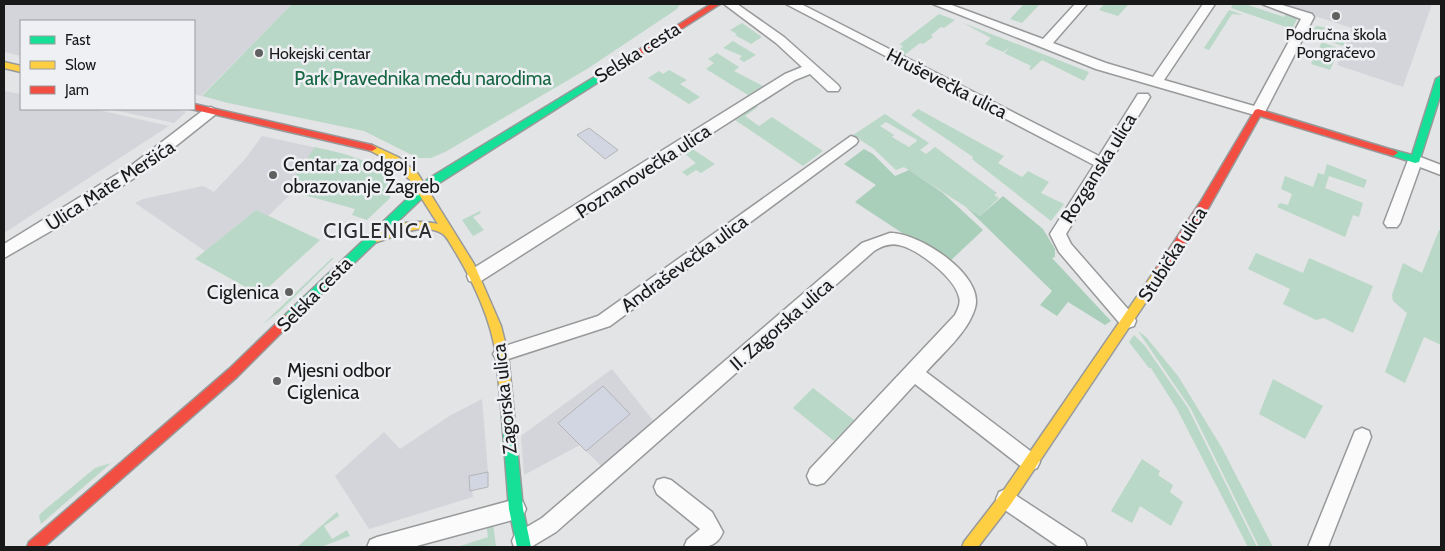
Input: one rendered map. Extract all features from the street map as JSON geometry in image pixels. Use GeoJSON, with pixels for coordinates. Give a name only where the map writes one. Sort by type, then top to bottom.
{"type":"FeatureCollection","features":[{"type":"Feature","properties":{"kind":"street"},"geometry":{"type":"LineString","coordinates":[[730,4],[780,40],[833,88]]}},
{"type":"Feature","properties":{"kind":"street","name":"Hruševečka ulica"},"geometry":{"type":"LineString","coordinates":[[792,4],[1102,163]]}},
{"type":"Feature","properties":{"kind":"street"},"geometry":{"type":"LineString","coordinates":[[1046,44],[1081,4]]}},
{"type":"Feature","properties":{"kind":"street"},"geometry":{"type":"LineString","coordinates":[[1156,82],[1209,4]]}},
{"type":"Feature","properties":{"kind":"street"},"geometry":{"type":"LineString","coordinates":[[1258,112],[1308,17],[1268,4]]}},
{"type":"Feature","properties":{"kind":"street","name":"Selska cesta"},"geometry":{"type":"LineString","coordinates":[[40,544],[233,373],[422,190],[479,150],[712,5]]}},
{"type":"Feature","properties":{"kind":"street"},"geometry":{"type":"LineString","coordinates":[[947,5],[1101,66],[1415,160],[1441,170]]}},
{"type":"Feature","properties":{"kind":"street"},"geometry":{"type":"LineString","coordinates":[[4,65],[20,69]]}},
{"type":"Feature","properties":{"kind":"street","name":"Poznanovečka ulica"},"geometry":{"type":"LineString","coordinates":[[475,276],[790,77],[812,68]]}},
{"type":"Feature","properties":{"kind":"street"},"geometry":{"type":"LineString","coordinates":[[1392,223],[1441,79]]}},
{"type":"Feature","properties":{"kind":"street","name":"Rozganska ulica"},"geometry":{"type":"LineString","coordinates":[[1128,321],[1060,240],[1058,234],[1143,97]]}},
{"type":"Feature","properties":{"kind":"street","name":"Zagorska ulica"},"geometry":{"type":"LineString","coordinates":[[195,107],[374,148],[403,165],[422,190],[475,276],[495,326],[502,354],[516,509],[523,544]]}},
{"type":"Feature","properties":{"kind":"street","name":"Ulica Mate Meršića"},"geometry":{"type":"LineString","coordinates":[[4,252],[138,168],[186,134],[211,111]]}},
{"type":"Feature","properties":{"kind":"street","name":"Stubička ulica"},"geometry":{"type":"LineString","coordinates":[[969,547],[1006,499],[1128,321],[1205,204],[1258,112]]}},
{"type":"Feature","properties":{"kind":"street","name":"Andraševečka ulica"},"geometry":{"type":"LineString","coordinates":[[502,354],[604,321],[852,141]]}},
{"type":"Feature","properties":{"kind":"street"},"geometry":{"type":"LineString","coordinates":[[359,249],[388,232],[411,225],[436,226],[450,233]]}},
{"type":"Feature","properties":{"kind":"street","name":"II. Zagorska ulica"},"geometry":{"type":"LineString","coordinates":[[523,544],[556,518],[868,247],[877,241],[899,239],[917,246],[956,276],[968,299],[967,310],[961,320],[914,374],[817,476]]}},
{"type":"Feature","properties":{"kind":"street"},"geometry":{"type":"LineString","coordinates":[[914,374],[1030,462]]}},
{"type":"Feature","properties":{"kind":"street"},"geometry":{"type":"LineString","coordinates":[[1318,547],[1362,437]]}},
{"type":"Feature","properties":{"kind":"street"},"geometry":{"type":"LineString","coordinates":[[664,487],[705,519],[713,532],[694,547]]}},
{"type":"Feature","properties":{"kind":"street"},"geometry":{"type":"LineString","coordinates":[[1006,499],[1077,547]]}},
{"type":"Feature","properties":{"kind":"street"},"geometry":{"type":"LineString","coordinates":[[377,547],[516,509]]}},
{"type":"Feature","properties":{"kind":"shaded area"},"geometry":{"type":"Polygon","coordinates":[[[4,4],[292,4],[201,96],[195,94],[195,20],[20,20],[20,56],[4,52],[4,4]]]}},
{"type":"Feature","properties":{"kind":"shaded area"},"geometry":{"type":"Polygon","coordinates":[[[1278,4],[1432,4],[1403,87],[1337,65],[1352,28],[1278,4]]]}},
{"type":"Feature","properties":{"kind":"shaded area"},"geometry":{"type":"Polygon","coordinates":[[[4,91],[20,94],[20,110],[98,110],[169,126],[4,233],[4,91]]]}},
{"type":"Feature","properties":{"kind":"shaded area"},"geometry":{"type":"Polygon","coordinates":[[[114,110],[177,110],[186,112],[174,123],[114,110]]]}},
{"type":"Feature","properties":{"kind":"shaded area"},"geometry":{"type":"Polygon","coordinates":[[[262,136],[336,152],[300,193],[293,192],[268,216],[256,210],[205,251],[135,203],[143,199],[203,186],[214,192],[245,159],[262,136]]]}},
{"type":"Feature","properties":{"kind":"shaded area"},"geometry":{"type":"Polygon","coordinates":[[[612,369],[656,424],[603,468],[580,445],[524,475],[521,436],[612,369]]]}},
{"type":"Feature","properties":{"kind":"shaded area"},"geometry":{"type":"Polygon","coordinates":[[[482,399],[488,472],[470,476],[473,497],[369,529],[335,476],[384,432],[400,449],[451,415],[482,399]]]}},
{"type":"Feature","properties":{"kind":"green space","name":"Park Pravednika među narodima"},"geometry":{"type":"Polygon","coordinates":[[[292,4],[680,4],[677,9],[587,69],[445,152],[431,158],[418,158],[364,131],[202,96],[292,4]]]}},
{"type":"Feature","properties":{"kind":"green space"},"geometry":{"type":"Polygon","coordinates":[[[1024,4],[1040,4],[1022,23],[1010,19],[1024,4]]]}},
{"type":"Feature","properties":{"kind":"green space"},"geometry":{"type":"Polygon","coordinates":[[[1104,4],[1128,5],[1118,16],[1099,10],[1104,4]]]}},
{"type":"Feature","properties":{"kind":"green space"},"geometry":{"type":"Polygon","coordinates":[[[1233,4],[1245,4],[1284,17],[1287,13],[1297,19],[1292,29],[1231,8],[1233,4]]]}},
{"type":"Feature","properties":{"kind":"green space"},"geometry":{"type":"Polygon","coordinates":[[[1229,10],[1243,15],[1232,14],[1209,50],[1204,48],[1229,10]]]}},
{"type":"Feature","properties":{"kind":"green space"},"geometry":{"type":"Polygon","coordinates":[[[939,14],[955,20],[944,28],[941,27],[931,35],[933,37],[923,44],[920,43],[903,56],[896,52],[903,47],[900,44],[939,14]]]}},
{"type":"Feature","properties":{"kind":"green space"},"geometry":{"type":"Polygon","coordinates":[[[742,23],[762,37],[751,44],[730,30],[742,23]]]}},
{"type":"Feature","properties":{"kind":"green space"},"geometry":{"type":"Polygon","coordinates":[[[963,23],[1089,72],[1084,81],[1042,60],[1031,70],[1029,69],[1031,66],[1004,53],[1009,48],[1003,52],[985,44],[991,38],[963,23]]]}},
{"type":"Feature","properties":{"kind":"green space"},"geometry":{"type":"Polygon","coordinates":[[[1315,27],[1328,28],[1327,32],[1346,39],[1343,46],[1312,36],[1315,27]]]}},
{"type":"Feature","properties":{"kind":"green space"},"geometry":{"type":"Polygon","coordinates":[[[733,41],[756,55],[744,62],[739,59],[742,56],[723,48],[733,41]]]}},
{"type":"Feature","properties":{"kind":"green space"},"geometry":{"type":"Polygon","coordinates":[[[1322,42],[1340,49],[1330,70],[1311,64],[1322,42]]]}},
{"type":"Feature","properties":{"kind":"green space"},"geometry":{"type":"Polygon","coordinates":[[[717,53],[739,67],[734,71],[763,86],[748,95],[706,69],[714,63],[708,59],[717,53]]]}},
{"type":"Feature","properties":{"kind":"green space"},"geometry":{"type":"Polygon","coordinates":[[[669,70],[687,80],[680,84],[700,97],[689,104],[648,78],[659,71],[663,74],[669,70]]]}},
{"type":"Feature","properties":{"kind":"green space"},"geometry":{"type":"Polygon","coordinates":[[[756,106],[758,107],[745,116],[759,126],[772,117],[823,151],[803,166],[735,120],[756,106]]]}},
{"type":"Feature","properties":{"kind":"green space"},"geometry":{"type":"Polygon","coordinates":[[[918,109],[1004,156],[998,163],[1022,177],[1028,171],[1049,182],[1041,193],[1064,204],[1051,221],[972,159],[973,157],[911,115],[918,109]]]}},
{"type":"Feature","properties":{"kind":"green space"},"geometry":{"type":"Polygon","coordinates":[[[885,114],[929,143],[920,150],[926,154],[935,147],[997,193],[994,195],[999,198],[980,216],[904,167],[896,170],[874,149],[853,135],[885,114]],[[886,122],[880,126],[894,135],[892,137],[909,147],[917,140],[886,122]]]}},
{"type":"Feature","properties":{"kind":"green space"},"geometry":{"type":"Polygon","coordinates":[[[315,147],[356,158],[376,167],[391,181],[390,198],[367,220],[352,215],[355,209],[293,192],[287,188],[315,147]]]}},
{"type":"Feature","properties":{"kind":"green space"},"geometry":{"type":"Polygon","coordinates":[[[691,148],[715,164],[701,173],[696,170],[687,176],[682,172],[696,163],[684,153],[691,148]]]}},
{"type":"Feature","properties":{"kind":"green space"},"geometry":{"type":"Polygon","coordinates":[[[864,149],[873,154],[895,176],[909,170],[943,193],[983,230],[948,263],[855,202],[876,185],[844,164],[864,149]]]}},
{"type":"Feature","properties":{"kind":"green space"},"geometry":{"type":"Polygon","coordinates":[[[1327,164],[1367,180],[1364,188],[1329,176],[1325,188],[1363,203],[1359,217],[1353,215],[1345,237],[1277,207],[1280,203],[1288,205],[1292,194],[1281,189],[1285,176],[1313,187],[1318,173],[1324,175],[1327,164]]]}},
{"type":"Feature","properties":{"kind":"green space"},"geometry":{"type":"Polygon","coordinates":[[[1003,196],[1043,229],[1055,249],[1055,257],[1052,258],[1111,321],[1105,325],[1068,302],[1057,316],[1040,305],[1052,291],[966,207],[980,216],[1003,196]]]}},
{"type":"Feature","properties":{"kind":"green space"},"geometry":{"type":"Polygon","coordinates":[[[256,210],[320,240],[260,295],[195,259],[256,210]]]}},
{"type":"Feature","properties":{"kind":"green space"},"geometry":{"type":"Polygon","coordinates":[[[480,211],[481,213],[473,217],[484,230],[473,236],[462,220],[480,211]]]}},
{"type":"Feature","properties":{"kind":"green space"},"geometry":{"type":"Polygon","coordinates":[[[1439,230],[1441,231],[1441,345],[1424,337],[1405,383],[1385,372],[1407,313],[1393,301],[1392,295],[1403,263],[1422,273],[1439,230]]]}},
{"type":"Feature","properties":{"kind":"green space"},"geometry":{"type":"Polygon","coordinates":[[[1256,253],[1303,273],[1309,258],[1373,286],[1353,333],[1324,318],[1316,320],[1283,304],[1290,289],[1248,269],[1256,253]]]}},
{"type":"Feature","properties":{"kind":"green space"},"geometry":{"type":"Polygon","coordinates":[[[334,258],[280,311],[262,325],[334,258]]]}},
{"type":"Feature","properties":{"kind":"green space"},"geometry":{"type":"Polygon","coordinates":[[[1138,331],[1146,337],[1178,376],[1222,448],[1273,547],[1259,547],[1191,409],[1138,331]]]}},
{"type":"Feature","properties":{"kind":"green space"},"geometry":{"type":"Polygon","coordinates":[[[1134,335],[1145,346],[1188,408],[1257,547],[1248,547],[1177,409],[1151,368],[1149,368],[1129,342],[1134,335]]]}},
{"type":"Feature","properties":{"kind":"green space"},"geometry":{"type":"Polygon","coordinates":[[[1273,379],[1323,406],[1305,439],[1259,414],[1273,379]]]}},
{"type":"Feature","properties":{"kind":"green space"},"geometry":{"type":"Polygon","coordinates":[[[813,388],[854,420],[834,441],[793,408],[813,388]]]}},
{"type":"Feature","properties":{"kind":"green space"},"geometry":{"type":"Polygon","coordinates":[[[1142,459],[1160,471],[1158,475],[1173,485],[1170,492],[1183,502],[1171,526],[1140,506],[1132,523],[1111,511],[1142,459]]]}},
{"type":"Feature","properties":{"kind":"green space"},"geometry":{"type":"Polygon","coordinates":[[[111,463],[41,524],[39,516],[41,513],[95,468],[111,463]]]}},
{"type":"Feature","properties":{"kind":"green space"},"geometry":{"type":"Polygon","coordinates":[[[337,512],[339,516],[324,526],[332,539],[347,530],[350,536],[321,547],[297,547],[337,512]]]}},
{"type":"Feature","properties":{"kind":"green space"},"geometry":{"type":"Polygon","coordinates":[[[493,522],[496,547],[457,547],[488,537],[486,523],[493,522]]]}},
{"type":"Feature","properties":{"kind":"building"},"geometry":{"type":"Polygon","coordinates":[[[589,128],[618,150],[605,159],[577,135],[589,128]]]}},
{"type":"Feature","properties":{"kind":"building"},"geometry":{"type":"Polygon","coordinates":[[[603,386],[630,414],[586,451],[558,423],[603,386]]]}},
{"type":"Feature","properties":{"kind":"building"},"geometry":{"type":"Polygon","coordinates":[[[488,472],[488,487],[470,491],[469,476],[488,472]]]}},
{"type":"Feature","properties":{"kind":"traffic: fast"},"geometry":{"type":"LineString","coordinates":[[288,319],[432,182],[616,67]]}},
{"type":"Feature","properties":{"kind":"traffic: fast"},"geometry":{"type":"LineString","coordinates":[[1393,153],[1415,160],[1441,79]]}},
{"type":"Feature","properties":{"kind":"traffic: fast"},"geometry":{"type":"LineString","coordinates":[[507,405],[516,509],[524,547]]}},
{"type":"Feature","properties":{"kind":"traffic: slow"},"geometry":{"type":"LineString","coordinates":[[4,65],[20,69]]}},
{"type":"Feature","properties":{"kind":"traffic: slow"},"geometry":{"type":"LineString","coordinates":[[372,148],[394,159],[414,177],[470,267],[495,326],[502,354],[507,405]]}},
{"type":"Feature","properties":{"kind":"traffic: slow"},"geometry":{"type":"LineString","coordinates":[[377,238],[404,227],[422,225],[431,226],[450,233]]}},
{"type":"Feature","properties":{"kind":"traffic: slow"},"geometry":{"type":"LineString","coordinates":[[969,547],[1006,499],[1162,269]]}},
{"type":"Feature","properties":{"kind":"traffic: jam"},"geometry":{"type":"LineString","coordinates":[[616,67],[716,4]]}},
{"type":"Feature","properties":{"kind":"traffic: jam"},"geometry":{"type":"LineString","coordinates":[[195,107],[372,148]]}},
{"type":"Feature","properties":{"kind":"traffic: jam"},"geometry":{"type":"LineString","coordinates":[[1162,269],[1205,204],[1258,112],[1393,153]]}},
{"type":"Feature","properties":{"kind":"traffic: jam"},"geometry":{"type":"LineString","coordinates":[[34,547],[233,373],[288,319]]}},
{"type":"Feature","properties":{"kind":"place","name":"Područna škola Pongračevo"},"geometry":{"type":"Point","coordinates":[1336,16]}},
{"type":"Feature","properties":{"kind":"place","name":"Hokejski centar"},"geometry":{"type":"Point","coordinates":[259,53]}},
{"type":"Feature","properties":{"kind":"place","name":"Centar za odgoj i obrazovanje Zagreb"},"geometry":{"type":"Point","coordinates":[273,175]}},
{"type":"Feature","properties":{"kind":"place","name":"Ciglenica"},"geometry":{"type":"Point","coordinates":[289,292]}},
{"type":"Feature","properties":{"kind":"place","name":"Mjesni odbor Ciglenica"},"geometry":{"type":"Point","coordinates":[277,381]}},
{"type":"Feature","properties":{"kind":"district","name":"CIGLENICA"},"geometry":{"type":"Point","coordinates":[378,231]}}]}
